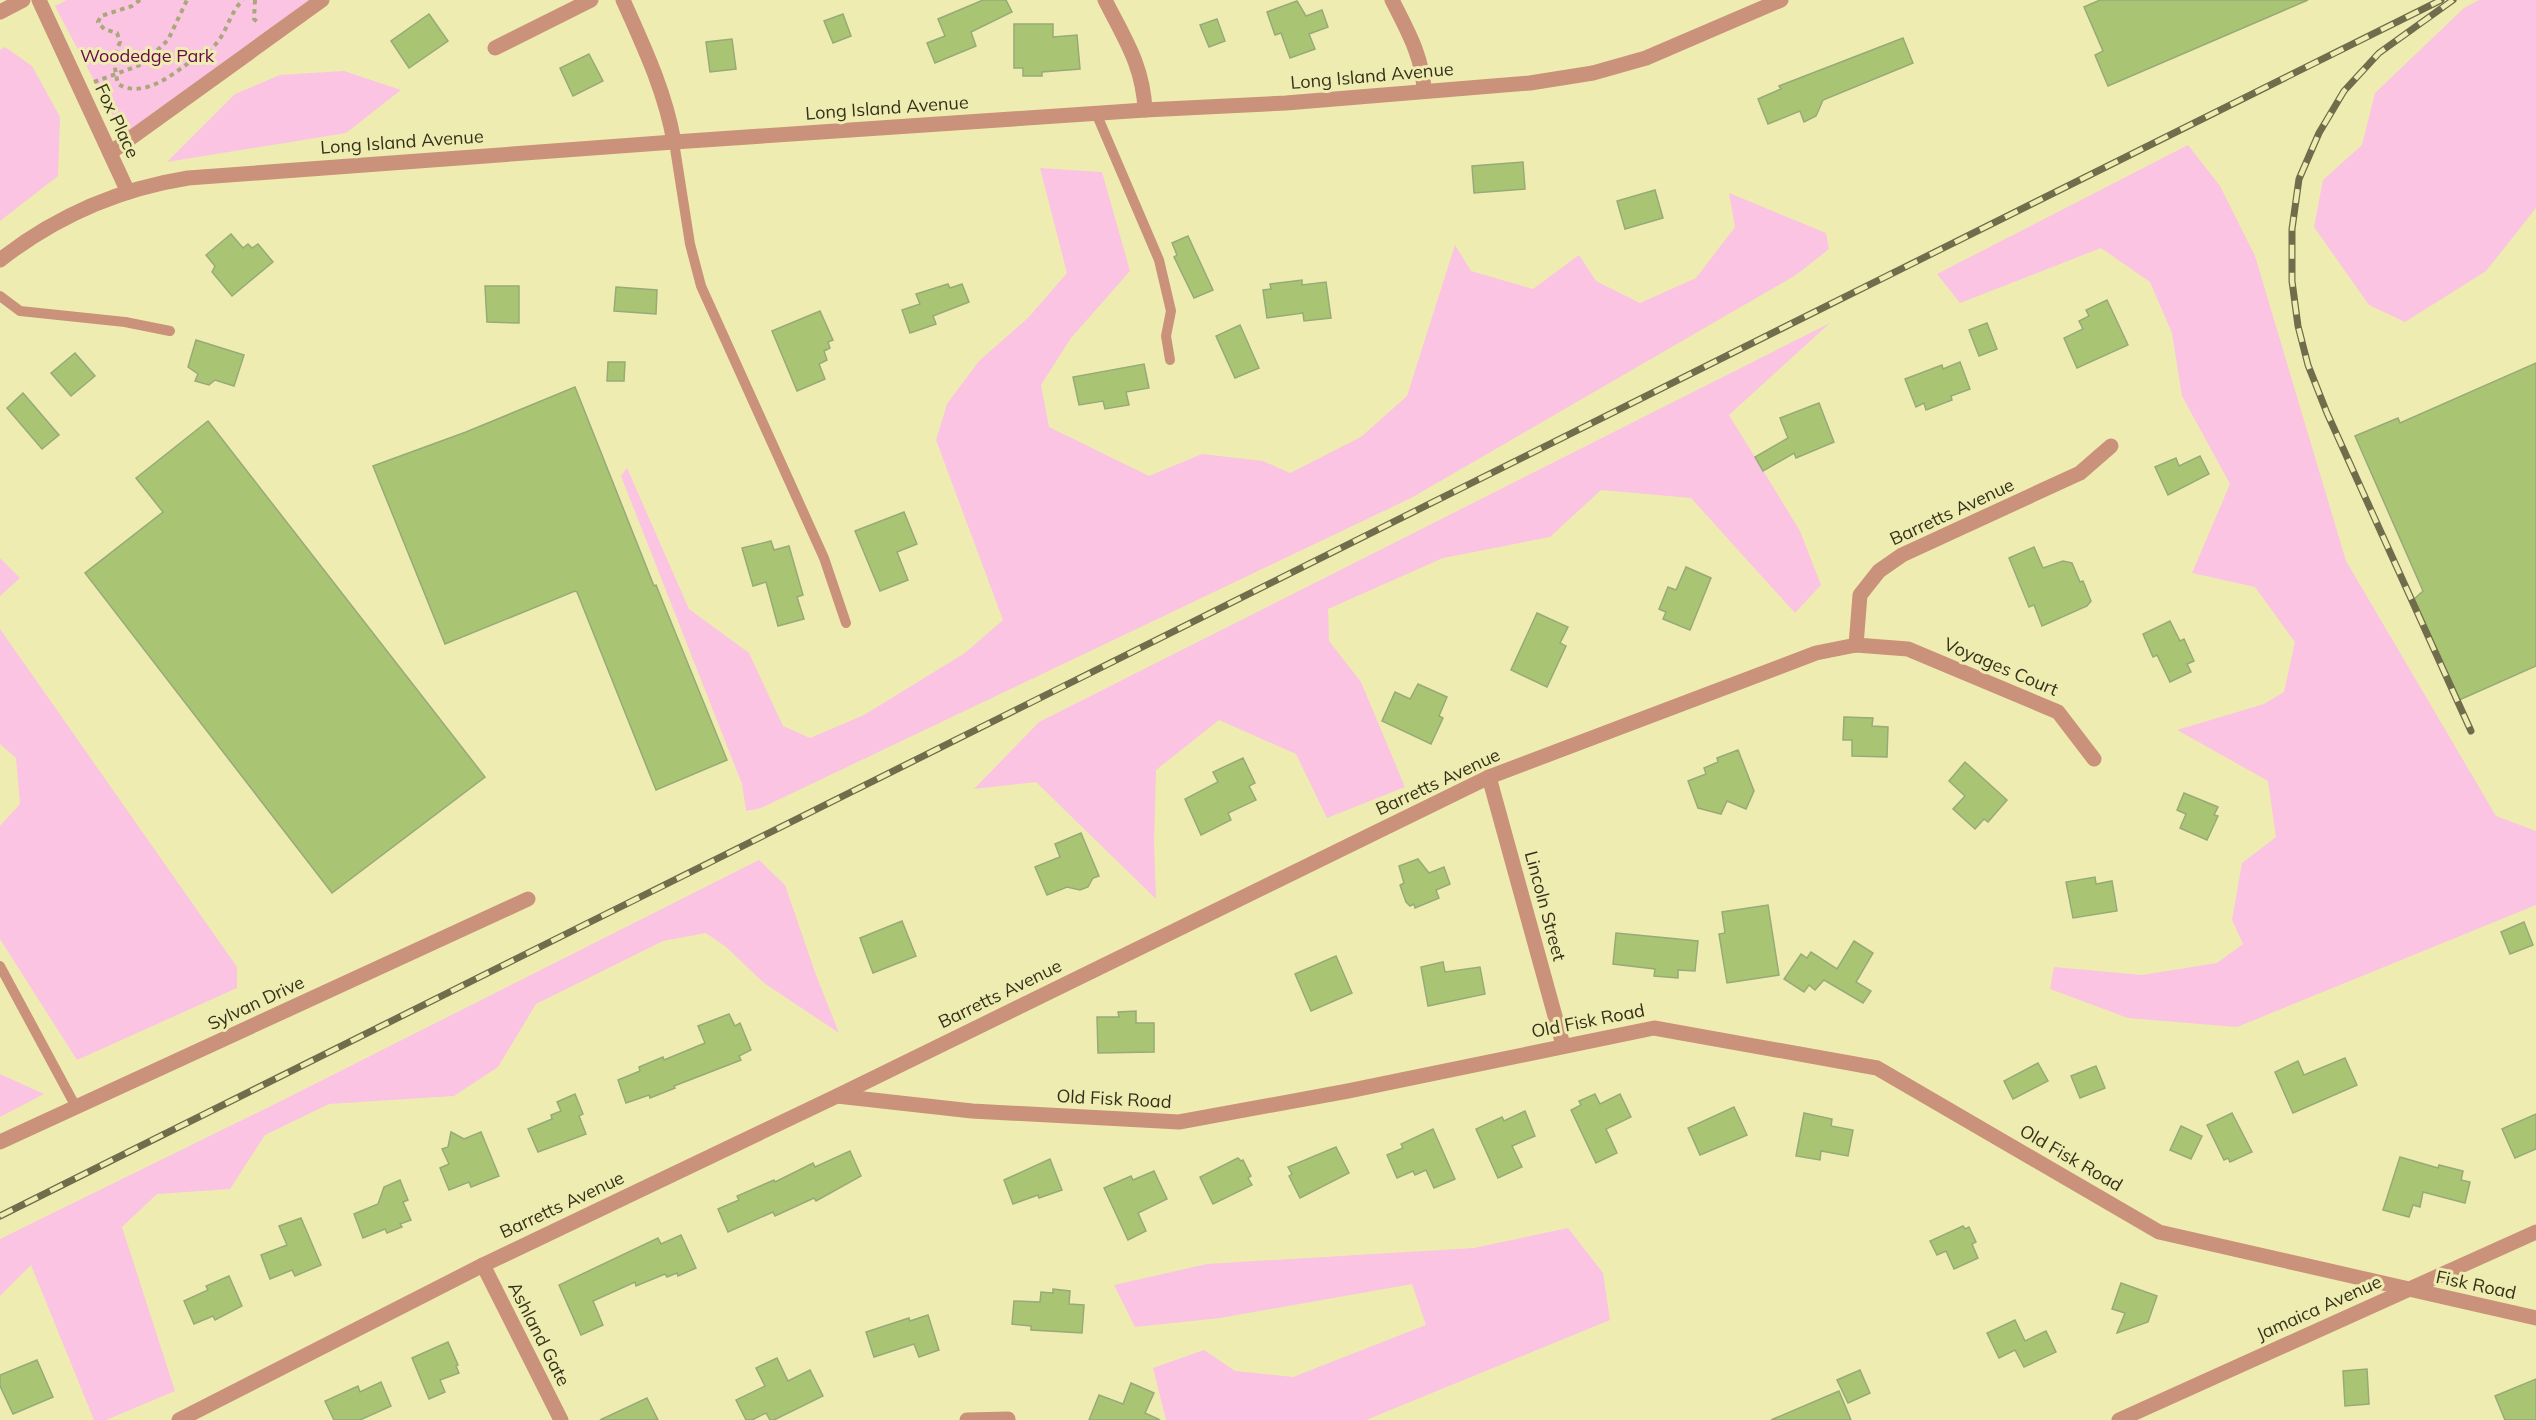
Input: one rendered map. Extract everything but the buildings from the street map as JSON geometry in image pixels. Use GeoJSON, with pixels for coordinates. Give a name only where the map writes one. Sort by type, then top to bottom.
{"type":"FeatureCollection","features":[{"type":"Feature","properties":{"kind":"street"},"geometry":{"type":"LineString","coordinates":[[0,12],[23,0]]}},
{"type":"Feature","properties":{"kind":"street","name":"Fox Place"},"geometry":{"type":"LineString","coordinates":[[39,0],[128,192]]}},
{"type":"Feature","properties":{"kind":"street"},"geometry":{"type":"LineString","coordinates":[[110,153],[322,0]]}},
{"type":"Feature","properties":{"kind":"street"},"geometry":{"type":"LineString","coordinates":[[495,48],[591,0]]}},
{"type":"Feature","properties":{"kind":"street"},"geometry":{"type":"LineString","coordinates":[[623,0],[658,76],[675,142]]}},
{"type":"Feature","properties":{"kind":"street"},"geometry":{"type":"LineString","coordinates":[[1105,0],[1139,68],[1143,82],[1145,110]]}},
{"type":"Feature","properties":{"kind":"street"},"geometry":{"type":"LineString","coordinates":[[1392,0],[1422,66],[1424,91]]}},
{"type":"Feature","properties":{"kind":"street","name":"Long Island Avenue"},"geometry":{"type":"LineString","coordinates":[[0,260],[58,221],[128,192],[159,183],[220,174],[1096,113],[1286,103],[1530,83],[1593,73],[1646,58],[1781,0]]}},
{"type":"Feature","properties":{"kind":"street","name":"Barretts Avenue"},"geometry":{"type":"LineString","coordinates":[[1856,645],[1860,595],[1879,571],[1902,555],[2080,473],[2111,446]]}},
{"type":"Feature","properties":{"kind":"street","name":"Barretts Avenue"},"geometry":{"type":"LineString","coordinates":[[179,1420],[483,1265],[837,1096],[1489,777],[1816,653],[1856,645],[1908,649]]}},
{"type":"Feature","properties":{"kind":"street","name":"Voyages Court"},"geometry":{"type":"LineString","coordinates":[[1908,649],[2058,712],[2094,759]]}},
{"type":"Feature","properties":{"kind":"street","name":"Lincoln Street"},"geometry":{"type":"LineString","coordinates":[[1489,777],[1563,1045]]}},
{"type":"Feature","properties":{"kind":"street","name":"Sylvan Drive"},"geometry":{"type":"LineString","coordinates":[[0,1142],[528,899]]}},
{"type":"Feature","properties":{"kind":"street","name":"Old Fisk Road"},"geometry":{"type":"LineString","coordinates":[[837,1096],[972,1111],[1179,1122],[1348,1091],[1654,1028],[1876,1068],[2159,1232],[2407,1290]]}},
{"type":"Feature","properties":{"kind":"street","name":"Jamaica Avenue"},"geometry":{"type":"LineString","coordinates":[[2119,1420],[2536,1232]]}},
{"type":"Feature","properties":{"kind":"street","name":"Ashland Gate"},"geometry":{"type":"LineString","coordinates":[[483,1265],[561,1420]]}},
{"type":"Feature","properties":{"kind":"street","name":"Fisk Road"},"geometry":{"type":"LineString","coordinates":[[2407,1290],[2536,1318]]}},
{"type":"Feature","properties":{"kind":"street"},"geometry":{"type":"LineString","coordinates":[[968,1420],[1008,1419]]}},
{"type":"Feature","properties":{"kind":"lane"},"geometry":{"type":"LineString","coordinates":[[1096,113],[1159,260],[1171,311],[1166,336],[1170,360]]}},
{"type":"Feature","properties":{"kind":"lane"},"geometry":{"type":"LineString","coordinates":[[675,142],[690,244],[701,286],[824,558],[846,623]]}},
{"type":"Feature","properties":{"kind":"lane"},"geometry":{"type":"LineString","coordinates":[[0,296],[20,311],[125,322],[170,331]]}},
{"type":"Feature","properties":{"kind":"lane"},"geometry":{"type":"LineString","coordinates":[[0,966],[76,1107]]}},
{"type":"Feature","properties":{"kind":"path"},"geometry":{"type":"LineString","coordinates":[[140,0],[132,6],[100,16],[98,22],[104,30],[117,33],[120,42],[113,60],[118,84],[128,90],[146,88],[183,69],[213,47],[231,23],[236,7],[243,0]]}},
{"type":"Feature","properties":{"kind":"path"},"geometry":{"type":"LineString","coordinates":[[80,86],[143,64],[168,40],[187,0]]}},
{"type":"Feature","properties":{"kind":"green space","name":"Woodedge Park"},"geometry":{"type":"Polygon","coordinates":[[[67,0],[318,0],[126,141],[55,6],[67,0]]]}},
{"type":"Feature","properties":{"kind":"green space"},"geometry":{"type":"Polygon","coordinates":[[[2479,0],[2536,0],[2536,208],[2486,271],[2405,322],[2369,305],[2314,227],[2323,180],[2362,145],[2375,93],[2464,8],[2479,0]]]}},
{"type":"Feature","properties":{"kind":"green space"},"geometry":{"type":"Polygon","coordinates":[[[5,47],[32,66],[60,117],[58,176],[0,221],[0,50],[5,47]]]}},
{"type":"Feature","properties":{"kind":"green space"},"geometry":{"type":"Polygon","coordinates":[[[344,71],[401,90],[346,133],[167,162],[235,94],[280,75],[344,71]]]}},
{"type":"Feature","properties":{"kind":"green space"},"geometry":{"type":"Polygon","coordinates":[[[2188,145],[2220,186],[2255,256],[2346,561],[2496,816],[2536,831],[2536,905],[2237,1027],[2128,1018],[2050,989],[2054,967],[2142,975],[2217,963],[2243,944],[2232,920],[2242,863],[2276,837],[2268,781],[2177,730],[2264,704],[2284,692],[2295,642],[2255,587],[2192,573],[2230,484],[2182,396],[2172,333],[2150,282],[2101,248],[1960,303],[1937,274],[2188,145]]]}},
{"type":"Feature","properties":{"kind":"green space"},"geometry":{"type":"Polygon","coordinates":[[[1040,168],[1102,172],[1130,271],[1071,338],[1041,385],[1049,427],[1149,476],[1202,454],[1263,461],[1290,473],[1361,437],[1407,396],[1455,245],[1471,271],[1533,289],[1579,255],[1596,281],[1640,303],[1696,278],[1735,227],[1729,193],[1826,233],[1829,249],[1796,275],[1411,498],[761,808],[746,811],[742,784],[621,476],[627,468],[689,609],[749,653],[783,726],[810,738],[864,715],[965,653],[1003,620],[936,440],[947,404],[979,361],[1028,318],[1067,273],[1040,168]]]}},
{"type":"Feature","properties":{"kind":"green space"},"geometry":{"type":"Polygon","coordinates":[[[1830,323],[1729,415],[1800,531],[1821,585],[1795,613],[1691,498],[1601,490],[1550,537],[1443,558],[1328,609],[1329,641],[1361,682],[1405,787],[1327,818],[1296,754],[1219,720],[1156,770],[1154,842],[1156,899],[1036,782],[974,789],[1039,722],[1830,323]]]}},
{"type":"Feature","properties":{"kind":"green space"},"geometry":{"type":"Polygon","coordinates":[[[0,558],[20,578],[0,596],[0,558]]]}},
{"type":"Feature","properties":{"kind":"green space"},"geometry":{"type":"Polygon","coordinates":[[[0,629],[237,967],[237,988],[77,1060],[0,939],[0,826],[20,804],[16,758],[0,744],[0,629]]]}},
{"type":"Feature","properties":{"kind":"green space"},"geometry":{"type":"Polygon","coordinates":[[[759,860],[785,885],[839,1033],[764,983],[726,947],[706,933],[663,941],[536,1004],[498,1067],[454,1096],[329,1104],[265,1135],[230,1189],[157,1194],[122,1227],[175,1391],[106,1420],[94,1420],[31,1265],[0,1296],[0,1239],[271,1106],[759,860]]]}},
{"type":"Feature","properties":{"kind":"green space"},"geometry":{"type":"Polygon","coordinates":[[[0,1074],[44,1094],[0,1117],[0,1074]]]}},
{"type":"Feature","properties":{"kind":"green space"},"geometry":{"type":"Polygon","coordinates":[[[1568,1228],[1603,1273],[1610,1320],[1366,1420],[1166,1420],[1153,1368],[1204,1350],[1235,1371],[1293,1377],[1426,1325],[1412,1284],[1220,1318],[1135,1327],[1114,1285],[1207,1264],[1474,1248],[1568,1228]]]}},
{"type":"Feature","properties":{"kind":"railway"},"geometry":{"type":"LineString","coordinates":[[0,1216],[2441,0]]}},
{"type":"Feature","properties":{"kind":"railway"},"geometry":{"type":"LineString","coordinates":[[2453,0],[2379,53],[2344,91],[2319,133],[2299,179],[2292,229],[2292,281],[2298,326],[2308,365],[2327,413],[2471,731]]}}]}
